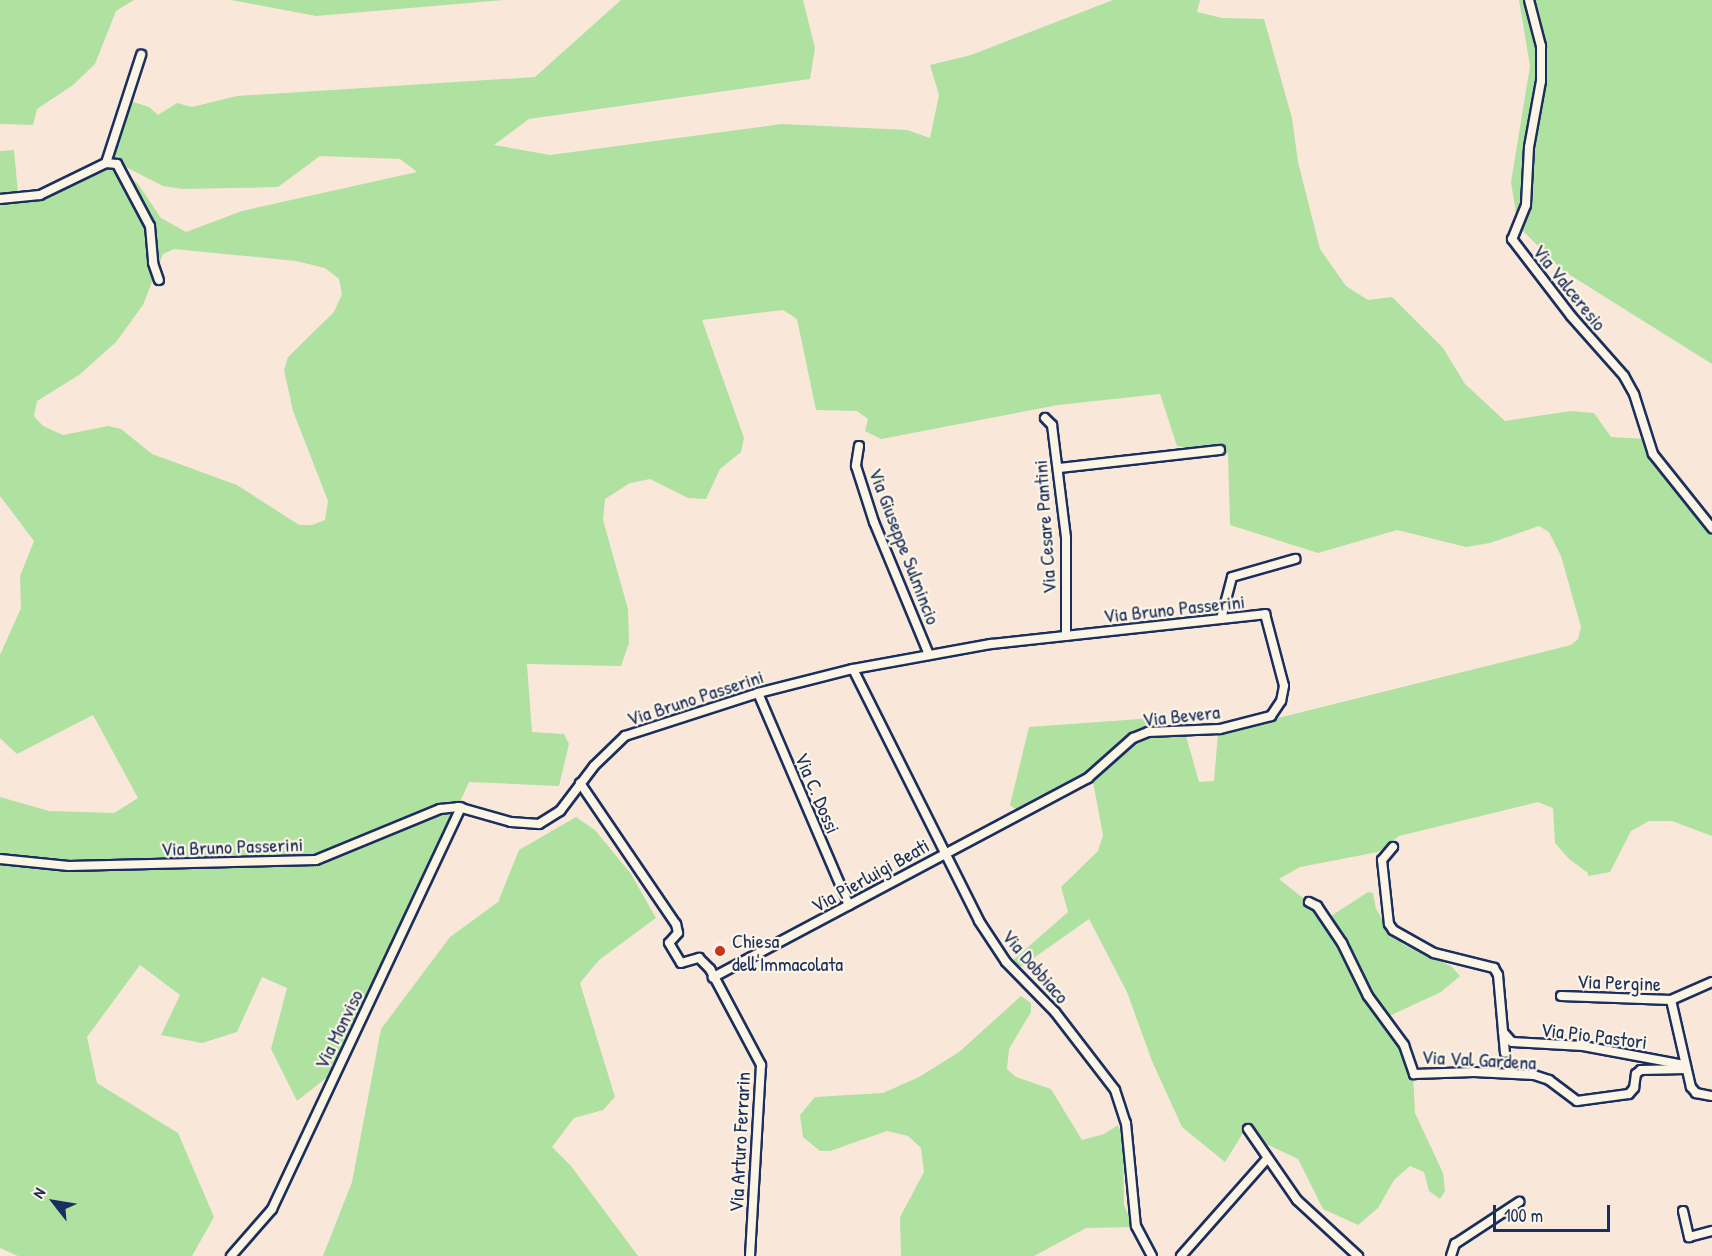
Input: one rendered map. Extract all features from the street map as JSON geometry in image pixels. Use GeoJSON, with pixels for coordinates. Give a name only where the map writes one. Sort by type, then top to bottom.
{"type":"FeatureCollection","features":[{"type":"Feature","properties":{"kind":"street","name":"Via Valceresio"},"geometry":{"type":"LineString","coordinates":[[1529,0],[1541,46],[1541,81],[1528,147],[1526,205],[1512,239],[1570,316],[1624,376],[1634,394],[1653,454],[1712,528]]}},
{"type":"Feature","properties":{"kind":"street"},"geometry":{"type":"LineString","coordinates":[[0,199],[40,195],[106,163],[141,55]]}},
{"type":"Feature","properties":{"kind":"street"},"geometry":{"type":"LineString","coordinates":[[106,163],[122,169],[150,226],[153,263],[159,280]]}},
{"type":"Feature","properties":{"kind":"street","name":"Via Cesare Pantini"},"geometry":{"type":"LineString","coordinates":[[1045,418],[1052,425],[1066,538],[1066,636]]}},
{"type":"Feature","properties":{"kind":"street","name":"Via Giuseppe Sulmincio"},"geometry":{"type":"LineString","coordinates":[[859,446],[856,466],[874,522],[929,655]]}},
{"type":"Feature","properties":{"kind":"street"},"geometry":{"type":"LineString","coordinates":[[1059,468],[1220,450]]}},
{"type":"Feature","properties":{"kind":"street"},"geometry":{"type":"LineString","coordinates":[[1221,619],[1232,576],[1295,558]]}},
{"type":"Feature","properties":{"kind":"street","name":"Via Bruno Passerini"},"geometry":{"type":"LineString","coordinates":[[0,859],[69,866],[316,860],[440,809],[461,807],[511,822],[539,824],[560,811],[580,783],[625,736],[758,693],[853,669],[929,655],[1066,636],[1265,614]]}},
{"type":"Feature","properties":{"kind":"street","name":"Via Bevera"},"geometry":{"type":"LineString","coordinates":[[946,852],[1088,778],[1133,738],[1148,732],[1220,729],[1271,716],[1281,701],[1284,686],[1265,614]]}},
{"type":"Feature","properties":{"kind":"street","name":"Via Dobbiaco"},"geometry":{"type":"LineString","coordinates":[[853,669],[946,852],[978,921],[1006,962],[1055,1012],[1115,1090],[1126,1123],[1136,1226],[1152,1256]]}},
{"type":"Feature","properties":{"kind":"street","name":"Via C. Dossi"},"geometry":{"type":"LineString","coordinates":[[758,693],[849,905]]}},
{"type":"Feature","properties":{"kind":"street","name":"Via Arturo Ferrarin"},"geometry":{"type":"LineString","coordinates":[[580,783],[676,924],[678,933],[669,943],[681,963],[699,958],[714,976],[761,1065],[750,1256]]}},
{"type":"Feature","properties":{"kind":"street","name":"Via Monviso"},"geometry":{"type":"LineString","coordinates":[[231,1256],[272,1209],[461,807]]}},
{"type":"Feature","properties":{"kind":"street"},"geometry":{"type":"LineString","coordinates":[[1393,847],[1382,860],[1389,924],[1393,930],[1434,953],[1494,969],[1505,1053]]}},
{"type":"Feature","properties":{"kind":"street","name":"Via Pierluigi Beati"},"geometry":{"type":"LineString","coordinates":[[714,976],[946,852]]}},
{"type":"Feature","properties":{"kind":"street","name":"Via Val Gardena"},"geometry":{"type":"LineString","coordinates":[[1309,902],[1317,906],[1342,943],[1368,996],[1404,1045],[1414,1074],[1474,1072],[1534,1075],[1549,1080],[1577,1101],[1629,1094],[1641,1070],[1686,1067]]}},
{"type":"Feature","properties":{"kind":"street"},"geometry":{"type":"LineString","coordinates":[[1671,1000],[1712,982]]}},
{"type":"Feature","properties":{"kind":"street","name":"Via Pergine"},"geometry":{"type":"LineString","coordinates":[[1561,996],[1671,1000],[1686,1067],[1696,1093],[1712,1096]]}},
{"type":"Feature","properties":{"kind":"street","name":"Via Pio Pastori"},"geometry":{"type":"LineString","coordinates":[[1503,1032],[1512,1042],[1583,1046],[1686,1067]]}},
{"type":"Feature","properties":{"kind":"street"},"geometry":{"type":"LineString","coordinates":[[1248,1129],[1266,1160],[1297,1200],[1358,1256]]}},
{"type":"Feature","properties":{"kind":"street"},"geometry":{"type":"LineString","coordinates":[[1181,1256],[1266,1160]]}},
{"type":"Feature","properties":{"kind":"street"},"geometry":{"type":"LineString","coordinates":[[1450,1256],[1455,1244],[1519,1202]]}},
{"type":"Feature","properties":{"kind":"street"},"geometry":{"type":"LineString","coordinates":[[1683,1211],[1689,1237],[1712,1231]]}},
{"type":"Feature","properties":{"kind":"green space"},"geometry":{"type":"Polygon","coordinates":[[[0,0],[134,0],[116,11],[95,64],[73,85],[37,109],[33,125],[0,124],[0,0]]]}},
{"type":"Feature","properties":{"kind":"green space"},"geometry":{"type":"Polygon","coordinates":[[[231,0],[504,0],[316,16],[231,0]]]}},
{"type":"Feature","properties":{"kind":"green space"},"geometry":{"type":"Polygon","coordinates":[[[621,0],[803,0],[815,48],[810,79],[529,119],[494,145],[550,155],[782,124],[907,130],[930,138],[939,95],[930,65],[971,55],[1113,0],[1200,0],[1197,12],[1222,18],[1264,19],[1292,118],[1298,162],[1320,249],[1346,286],[1368,300],[1392,297],[1443,348],[1465,384],[1505,421],[1571,411],[1594,413],[1611,437],[1648,439],[1652,454],[1712,528],[1712,836],[1672,821],[1649,821],[1631,831],[1610,872],[1588,876],[1588,873],[1569,859],[1555,843],[1553,808],[1538,802],[1399,836],[1378,852],[1300,867],[1279,879],[1328,918],[1368,892],[1373,893],[1376,909],[1392,934],[1404,945],[1451,966],[1460,976],[1441,992],[1385,1018],[1413,1074],[1415,1113],[1443,1173],[1445,1191],[1440,1199],[1429,1191],[1424,1172],[1410,1166],[1394,1180],[1378,1208],[1358,1225],[1323,1209],[1298,1159],[1243,1133],[1225,1162],[1182,1127],[1152,1061],[1127,992],[1089,919],[1021,967],[1013,960],[1068,912],[1061,887],[1098,851],[1103,835],[1093,782],[1020,812],[1010,805],[1029,727],[1154,718],[1166,730],[1186,736],[1199,782],[1214,781],[1218,733],[1571,645],[1578,639],[1581,627],[1561,556],[1549,532],[1539,526],[1490,543],[1466,547],[1397,530],[1318,553],[1230,525],[1228,453],[1177,446],[1160,394],[1058,405],[881,439],[865,431],[868,419],[857,411],[816,410],[797,319],[783,310],[702,320],[744,438],[741,452],[720,469],[706,499],[688,498],[650,479],[630,483],[605,499],[603,520],[628,609],[629,643],[621,666],[527,664],[532,732],[564,734],[569,744],[559,786],[469,782],[340,1067],[297,1101],[271,1049],[287,988],[262,977],[237,1032],[202,1043],[161,1035],[180,995],[140,965],[87,1037],[97,1083],[178,1133],[214,1217],[192,1256],[18,1256],[0,1248],[0,797],[49,811],[114,813],[138,798],[93,715],[17,754],[0,738],[0,655],[21,608],[20,576],[34,541],[0,496],[0,204],[46,199],[89,168],[102,165],[124,172],[138,184],[161,218],[186,232],[242,211],[417,172],[400,159],[320,156],[278,187],[183,189],[163,186],[110,159],[127,100],[149,107],[158,115],[177,103],[192,107],[237,96],[535,77],[621,0]],[[174,249],[163,254],[143,305],[116,342],[79,375],[37,401],[34,416],[43,426],[63,435],[108,426],[121,429],[152,454],[237,485],[299,525],[312,525],[325,520],[328,501],[293,411],[284,370],[288,357],[334,312],[342,294],[339,279],[325,268],[296,261],[174,249]]]}},
{"type":"Feature","properties":{"kind":"green space"},"geometry":{"type":"Polygon","coordinates":[[[1519,0],[1712,0],[1712,364],[1562,270],[1518,226],[1511,182],[1530,66],[1519,0]]]}},
{"type":"Feature","properties":{"kind":"green space"},"geometry":{"type":"Polygon","coordinates":[[[14,150],[18,193],[0,195],[0,151],[14,150]]]}},
{"type":"Feature","properties":{"kind":"green space"},"geometry":{"type":"Polygon","coordinates":[[[576,817],[595,830],[631,874],[656,918],[599,960],[580,983],[615,1097],[603,1110],[574,1118],[552,1147],[571,1166],[638,1256],[323,1256],[352,1182],[381,1029],[450,937],[498,902],[519,850],[576,817]]]}},
{"type":"Feature","properties":{"kind":"green space"},"geometry":{"type":"Polygon","coordinates":[[[1021,996],[1031,1003],[1031,1012],[1009,1049],[1007,1069],[1016,1077],[1051,1089],[1082,1140],[1104,1134],[1118,1125],[1123,1139],[1124,1205],[1133,1227],[1086,1228],[1034,1256],[901,1256],[900,1217],[924,1172],[921,1148],[908,1136],[887,1131],[830,1151],[820,1151],[803,1137],[800,1115],[815,1097],[883,1093],[919,1077],[959,1052],[1021,996]]]}},
{"type":"Feature","properties":{"kind":"place","name":"Chiesa dell'Immacolata"},"geometry":{"type":"Point","coordinates":[720,951]}}]}
